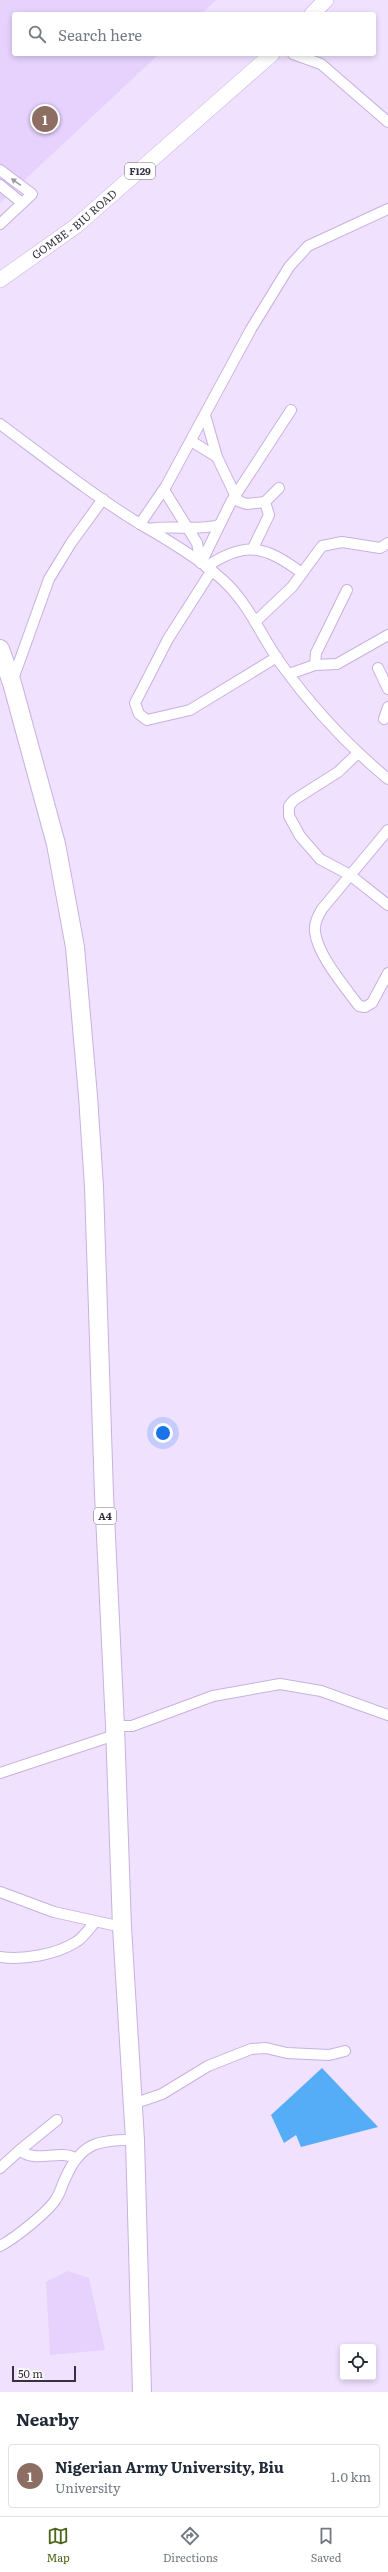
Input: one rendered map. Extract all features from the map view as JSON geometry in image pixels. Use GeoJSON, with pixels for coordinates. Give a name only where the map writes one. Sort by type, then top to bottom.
{"type":"FeatureCollection","features":[{"type":"Feature","properties":{"kind":"highway","name":"A4"},"geometry":{"type":"LineString","coordinates":[[0,649],[12,683],[56,844],[75,947],[94,1188],[104,1502],[115,1731],[122,1927],[135,2140],[142,2392]]}},
{"type":"Feature","properties":{"kind":"main road"},"geometry":{"type":"LineString","coordinates":[[314,12],[326,0]]}},
{"type":"Feature","properties":{"kind":"main road","name":"GOMBE - BIU ROAD"},"geometry":{"type":"LineString","coordinates":[[0,280],[76,226],[270,56]]}},
{"type":"Feature","properties":{"kind":"street"},"geometry":{"type":"LineString","coordinates":[[299,56],[321,64],[388,122]]}},
{"type":"Feature","properties":{"kind":"street"},"geometry":{"type":"LineString","coordinates":[[0,170],[32,194],[0,224]]}},
{"type":"Feature","properties":{"kind":"street"},"geometry":{"type":"LineString","coordinates":[[0,185],[22,203]]}},
{"type":"Feature","properties":{"kind":"street"},"geometry":{"type":"LineString","coordinates":[[145,526],[251,329],[294,261],[308,246],[388,209]]}},
{"type":"Feature","properties":{"kind":"street"},"geometry":{"type":"LineString","coordinates":[[277,657],[190,710],[147,720],[139,714],[134,703],[206,567],[219,525],[234,497],[290,410]]}},
{"type":"Feature","properties":{"kind":"street"},"geometry":{"type":"LineString","coordinates":[[205,415],[216,457],[234,497],[247,504],[265,502],[279,488]]}},
{"type":"Feature","properties":{"kind":"street"},"geometry":{"type":"LineString","coordinates":[[0,424],[103,499],[206,567],[229,586],[255,622],[277,657],[316,710],[358,753],[388,779]]}},
{"type":"Feature","properties":{"kind":"street"},"geometry":{"type":"LineString","coordinates":[[191,441],[216,457]]}},
{"type":"Feature","properties":{"kind":"street"},"geometry":{"type":"LineString","coordinates":[[164,490],[188,528],[206,567]]}},
{"type":"Feature","properties":{"kind":"street"},"geometry":{"type":"LineString","coordinates":[[12,683],[49,580],[71,543],[103,499]]}},
{"type":"Feature","properties":{"kind":"street"},"geometry":{"type":"LineString","coordinates":[[253,548],[269,515],[265,502]]}},
{"type":"Feature","properties":{"kind":"street"},"geometry":{"type":"LineString","coordinates":[[145,526],[188,528],[219,525]]}},
{"type":"Feature","properties":{"kind":"street"},"geometry":{"type":"LineString","coordinates":[[255,622],[292,587],[322,546],[342,542],[380,548],[388,543]]}},
{"type":"Feature","properties":{"kind":"street"},"geometry":{"type":"LineString","coordinates":[[206,567],[222,556],[242,549],[253,548],[282,559],[302,573]]}},
{"type":"Feature","properties":{"kind":"street"},"geometry":{"type":"LineString","coordinates":[[316,665],[316,653],[347,590]]}},
{"type":"Feature","properties":{"kind":"street"},"geometry":{"type":"LineString","coordinates":[[289,674],[316,665],[337,664],[388,635]]}},
{"type":"Feature","properties":{"kind":"street"},"geometry":{"type":"LineString","coordinates":[[378,668],[388,689]]}},
{"type":"Feature","properties":{"kind":"street"},"geometry":{"type":"LineString","coordinates":[[384,720],[388,707]]}},
{"type":"Feature","properties":{"kind":"street"},"geometry":{"type":"LineString","coordinates":[[358,753],[338,772],[294,800],[289,806],[289,816],[300,836],[320,859],[350,875],[388,905]]}},
{"type":"Feature","properties":{"kind":"street"},"geometry":{"type":"LineString","coordinates":[[388,830],[322,909],[316,920],[315,932],[318,943],[359,1006],[365,1007],[372,1003],[388,973]]}},
{"type":"Feature","properties":{"kind":"street"},"geometry":{"type":"LineString","coordinates":[[0,1773],[213,1696],[280,1684],[321,1691],[388,1715]]}},
{"type":"Feature","properties":{"kind":"street"},"geometry":{"type":"LineString","coordinates":[[0,1892],[48,1910],[122,1927]]}},
{"type":"Feature","properties":{"kind":"street"},"geometry":{"type":"LineString","coordinates":[[0,1957],[30,1956],[64,1949],[77,1942],[95,1922]]}},
{"type":"Feature","properties":{"kind":"street"},"geometry":{"type":"LineString","coordinates":[[133,2104],[162,2094],[208,2066],[251,2049],[266,2048],[287,2053],[329,2055],[345,2051]]}},
{"type":"Feature","properties":{"kind":"street"},"geometry":{"type":"LineString","coordinates":[[0,2168],[57,2120]]}},
{"type":"Feature","properties":{"kind":"street"},"geometry":{"type":"LineString","coordinates":[[0,2246],[16,2236],[56,2200],[75,2158],[107,2139],[135,2140]]}},
{"type":"Feature","properties":{"kind":"street"},"geometry":{"type":"LineString","coordinates":[[20,2150],[30,2155],[67,2154],[75,2158]]}},
{"type":"Feature","properties":{"kind":"shaded area"},"geometry":{"type":"Polygon","coordinates":[[[0,0],[216,0],[203,12],[12,12],[12,56],[157,56],[0,203],[0,0]]]}},
{"type":"Feature","properties":{"kind":"shaded area"},"geometry":{"type":"Polygon","coordinates":[[[68,2271],[89,2278],[105,2350],[50,2355],[46,2282],[68,2271]]]}},
{"type":"Feature","properties":{"kind":"water"},"geometry":{"type":"Polygon","coordinates":[[[322,2068],[378,2127],[301,2147],[296,2135],[284,2143],[271,2115],[322,2068]]]}},
{"type":"Feature","properties":{"kind":"place","name":"Nigerian Army University, Biu"},"geometry":{"type":"Point","coordinates":[45,119]}}]}
